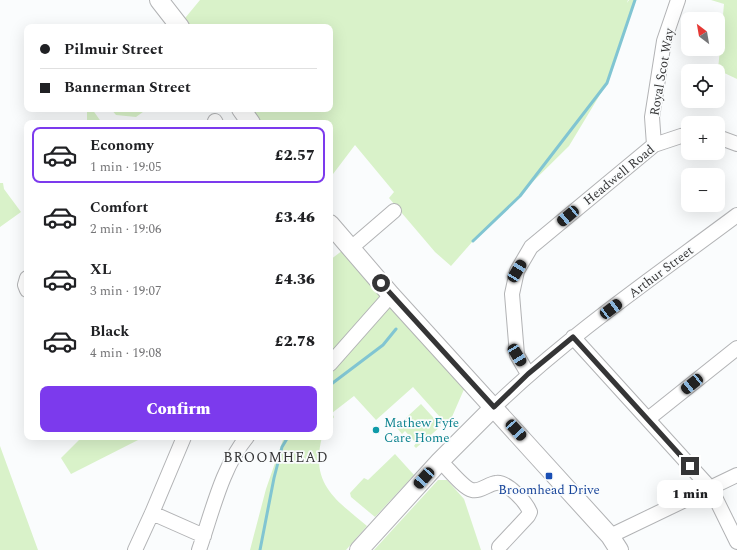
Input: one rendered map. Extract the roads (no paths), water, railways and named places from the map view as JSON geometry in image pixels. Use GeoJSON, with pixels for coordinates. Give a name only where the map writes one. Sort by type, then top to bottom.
{"type":"FeatureCollection","features":[{"type":"Feature","properties":{"kind":"main road"},"geometry":{"type":"LineString","coordinates":[[159,0],[178,24]]}},
{"type":"Feature","properties":{"kind":"main road"},"geometry":{"type":"LineString","coordinates":[[243,112],[250,120]]}},
{"type":"Feature","properties":{"kind":"main road"},"geometry":{"type":"LineString","coordinates":[[333,227],[391,295],[494,407],[615,543]]}},
{"type":"Feature","properties":{"kind":"main road"},"geometry":{"type":"LineString","coordinates":[[359,550],[440,461],[494,407]]}},
{"type":"Feature","properties":{"kind":"street","name":"Royal Scot Way"},"geometry":{"type":"LineString","coordinates":[[654,145],[652,117],[664,41],[678,0]]}},
{"type":"Feature","properties":{"kind":"street","name":"Headwell Road"},"geometry":{"type":"LineString","coordinates":[[528,374],[517,355],[512,294],[517,271],[531,247],[654,145],[681,136]]}},
{"type":"Feature","properties":{"kind":"street"},"geometry":{"type":"LineString","coordinates":[[725,140],[737,144]]}},
{"type":"Feature","properties":{"kind":"street"},"geometry":{"type":"LineString","coordinates":[[351,248],[394,211]]}},
{"type":"Feature","properties":{"kind":"street","name":"Arthur Street"},"geometry":{"type":"LineString","coordinates":[[494,407],[528,374],[573,337],[737,215]]}},
{"type":"Feature","properties":{"kind":"street"},"geometry":{"type":"LineString","coordinates":[[333,361],[391,295]]}},
{"type":"Feature","properties":{"kind":"street"},"geometry":{"type":"LineString","coordinates":[[573,337],[711,489],[737,542]]}},
{"type":"Feature","properties":{"kind":"street"},"geometry":{"type":"LineString","coordinates":[[648,419],[737,348]]}},
{"type":"Feature","properties":{"kind":"street"},"geometry":{"type":"LineString","coordinates":[[135,550],[183,440]]}},
{"type":"Feature","properties":{"kind":"street"},"geometry":{"type":"LineString","coordinates":[[199,550],[236,450],[244,440]]}},
{"type":"Feature","properties":{"kind":"street"},"geometry":{"type":"LineString","coordinates":[[440,461],[466,487],[472,490],[478,490],[501,482],[528,507],[530,512],[528,516],[499,547]]}},
{"type":"Feature","properties":{"kind":"street"},"geometry":{"type":"LineString","coordinates":[[615,543],[737,475]]}},
{"type":"Feature","properties":{"kind":"street"},"geometry":{"type":"LineString","coordinates":[[152,513],[204,536]]}},
{"type":"Feature","properties":{"kind":"waterway"},"geometry":{"type":"LineString","coordinates":[[473,241],[520,196],[607,83],[635,0]]}},
{"type":"Feature","properties":{"kind":"waterway"},"geometry":{"type":"LineString","coordinates":[[333,383],[383,345],[396,329]]}},
{"type":"Feature","properties":{"kind":"waterway"},"geometry":{"type":"LineString","coordinates":[[260,550],[274,478],[282,447],[286,440]]}},
{"type":"Feature","properties":{"kind":"place","name":"Mathew Fyfe Care Home"},"geometry":{"type":"Point","coordinates":[376,430]}},
{"type":"Feature","properties":{"kind":"place","name":"Broomhead Drive"},"geometry":{"type":"Point","coordinates":[549,476]}},
{"type":"Feature","properties":{"kind":"district","name":"BROOMHEAD"},"geometry":{"type":"Point","coordinates":[276,457]}}]}
